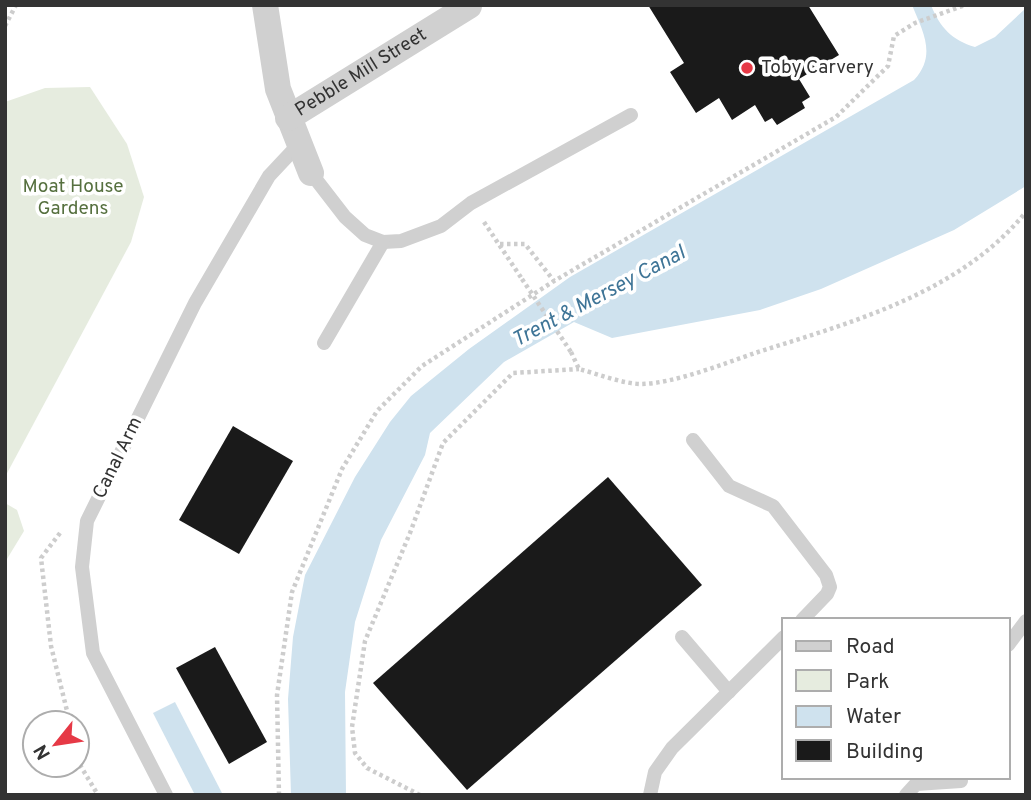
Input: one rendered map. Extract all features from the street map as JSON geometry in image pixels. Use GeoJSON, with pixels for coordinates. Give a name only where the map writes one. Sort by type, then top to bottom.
{"type":"FeatureCollection","features":[{"type":"Feature","properties":{"kind":"street"},"geometry":{"type":"LineString","coordinates":[[265,5],[278,89],[311,173]]}},
{"type":"Feature","properties":{"kind":"street","name":"Pebble Mill Street"},"geometry":{"type":"LineString","coordinates":[[288,118],[470,6]]}},
{"type":"Feature","properties":{"kind":"lane"},"geometry":{"type":"LineString","coordinates":[[311,173],[345,216],[365,235],[383,242],[401,241],[441,226],[471,203],[631,115]]}},
{"type":"Feature","properties":{"kind":"lane","name":"Canal Arm"},"geometry":{"type":"LineString","coordinates":[[166,795],[93,653],[82,567],[87,521],[195,303],[269,176],[299,144]]}},
{"type":"Feature","properties":{"kind":"lane"},"geometry":{"type":"LineString","coordinates":[[324,344],[383,242]]}},
{"type":"Feature","properties":{"kind":"lane"},"geometry":{"type":"LineString","coordinates":[[693,440],[729,486],[773,506],[826,575],[831,587],[804,618]]}},
{"type":"Feature","properties":{"kind":"lane"},"geometry":{"type":"LineString","coordinates":[[1010,642],[1026,621]]}},
{"type":"Feature","properties":{"kind":"lane"},"geometry":{"type":"LineString","coordinates":[[682,636],[729,692]]}},
{"type":"Feature","properties":{"kind":"lane"},"geometry":{"type":"LineString","coordinates":[[650,795],[655,772],[672,748],[782,639]]}},
{"type":"Feature","properties":{"kind":"lane"},"geometry":{"type":"LineString","coordinates":[[906,795],[916,783],[961,784]]}},
{"type":"Feature","properties":{"kind":"path"},"geometry":{"type":"LineString","coordinates":[[5,26],[16,5]]}},
{"type":"Feature","properties":{"kind":"path"},"geometry":{"type":"LineString","coordinates":[[279,795],[277,695],[292,592],[342,469],[377,411],[401,384],[422,366],[554,281],[836,117],[888,66],[894,36],[915,23],[965,5]]}},
{"type":"Feature","properties":{"kind":"path"},"geometry":{"type":"LineString","coordinates":[[420,795],[367,768],[355,753],[352,727],[365,641],[410,533],[443,443],[513,373],[579,369],[641,384],[705,370],[805,337],[924,292],[985,254],[1026,212]]}},
{"type":"Feature","properties":{"kind":"path"},"geometry":{"type":"LineString","coordinates":[[554,281],[525,244],[499,244],[571,352],[579,369]]}},
{"type":"Feature","properties":{"kind":"path"},"geometry":{"type":"LineString","coordinates":[[58,537],[41,558],[51,646],[67,709]]}},
{"type":"Feature","properties":{"kind":"path"},"geometry":{"type":"LineString","coordinates":[[88,779],[98,795]]}},
{"type":"Feature","properties":{"kind":"green space","name":"Moat House Gardens"},"geometry":{"type":"Polygon","coordinates":[[[90,87],[127,144],[144,197],[131,242],[5,477],[5,102],[45,88],[90,87]]]}},
{"type":"Feature","properties":{"kind":"green space"},"geometry":{"type":"Polygon","coordinates":[[[5,503],[17,510],[24,531],[7,559],[5,503]]]}},
{"type":"Feature","properties":{"kind":"water","name":"Trent & Mersey Canal"},"geometry":{"type":"Polygon","coordinates":[[[912,5],[931,5],[948,32],[975,47],[995,37],[1026,8],[1026,186],[954,230],[821,289],[760,310],[612,338],[574,322],[504,362],[430,433],[425,455],[381,540],[355,622],[345,692],[346,795],[291,795],[288,699],[293,637],[305,575],[355,477],[390,422],[411,396],[469,349],[570,277],[914,80],[925,62],[926,43],[912,5]]]}},
{"type":"Feature","properties":{"kind":"water"},"geometry":{"type":"Polygon","coordinates":[[[175,702],[223,795],[195,795],[153,713],[175,702]]]}},
{"type":"Feature","properties":{"kind":"building","name":"Toby Carvery"},"geometry":{"type":"Polygon","coordinates":[[[648,5],[808,5],[839,55],[799,79],[810,97],[802,102],[805,108],[777,125],[772,118],[765,122],[755,105],[732,120],[719,98],[696,113],[670,72],[684,63],[648,5]]]}},
{"type":"Feature","properties":{"kind":"building"},"geometry":{"type":"Polygon","coordinates":[[[233,426],[293,461],[239,554],[179,520],[233,426]]]}},
{"type":"Feature","properties":{"kind":"building"},"geometry":{"type":"Polygon","coordinates":[[[608,477],[702,585],[467,790],[373,683],[608,477]]]}},
{"type":"Feature","properties":{"kind":"building"},"geometry":{"type":"Polygon","coordinates":[[[215,647],[267,742],[229,764],[176,668],[215,647]]]}},
{"type":"Feature","properties":{"kind":"place","name":"Toby Carvery"},"geometry":{"type":"Point","coordinates":[747,68]}}]}
